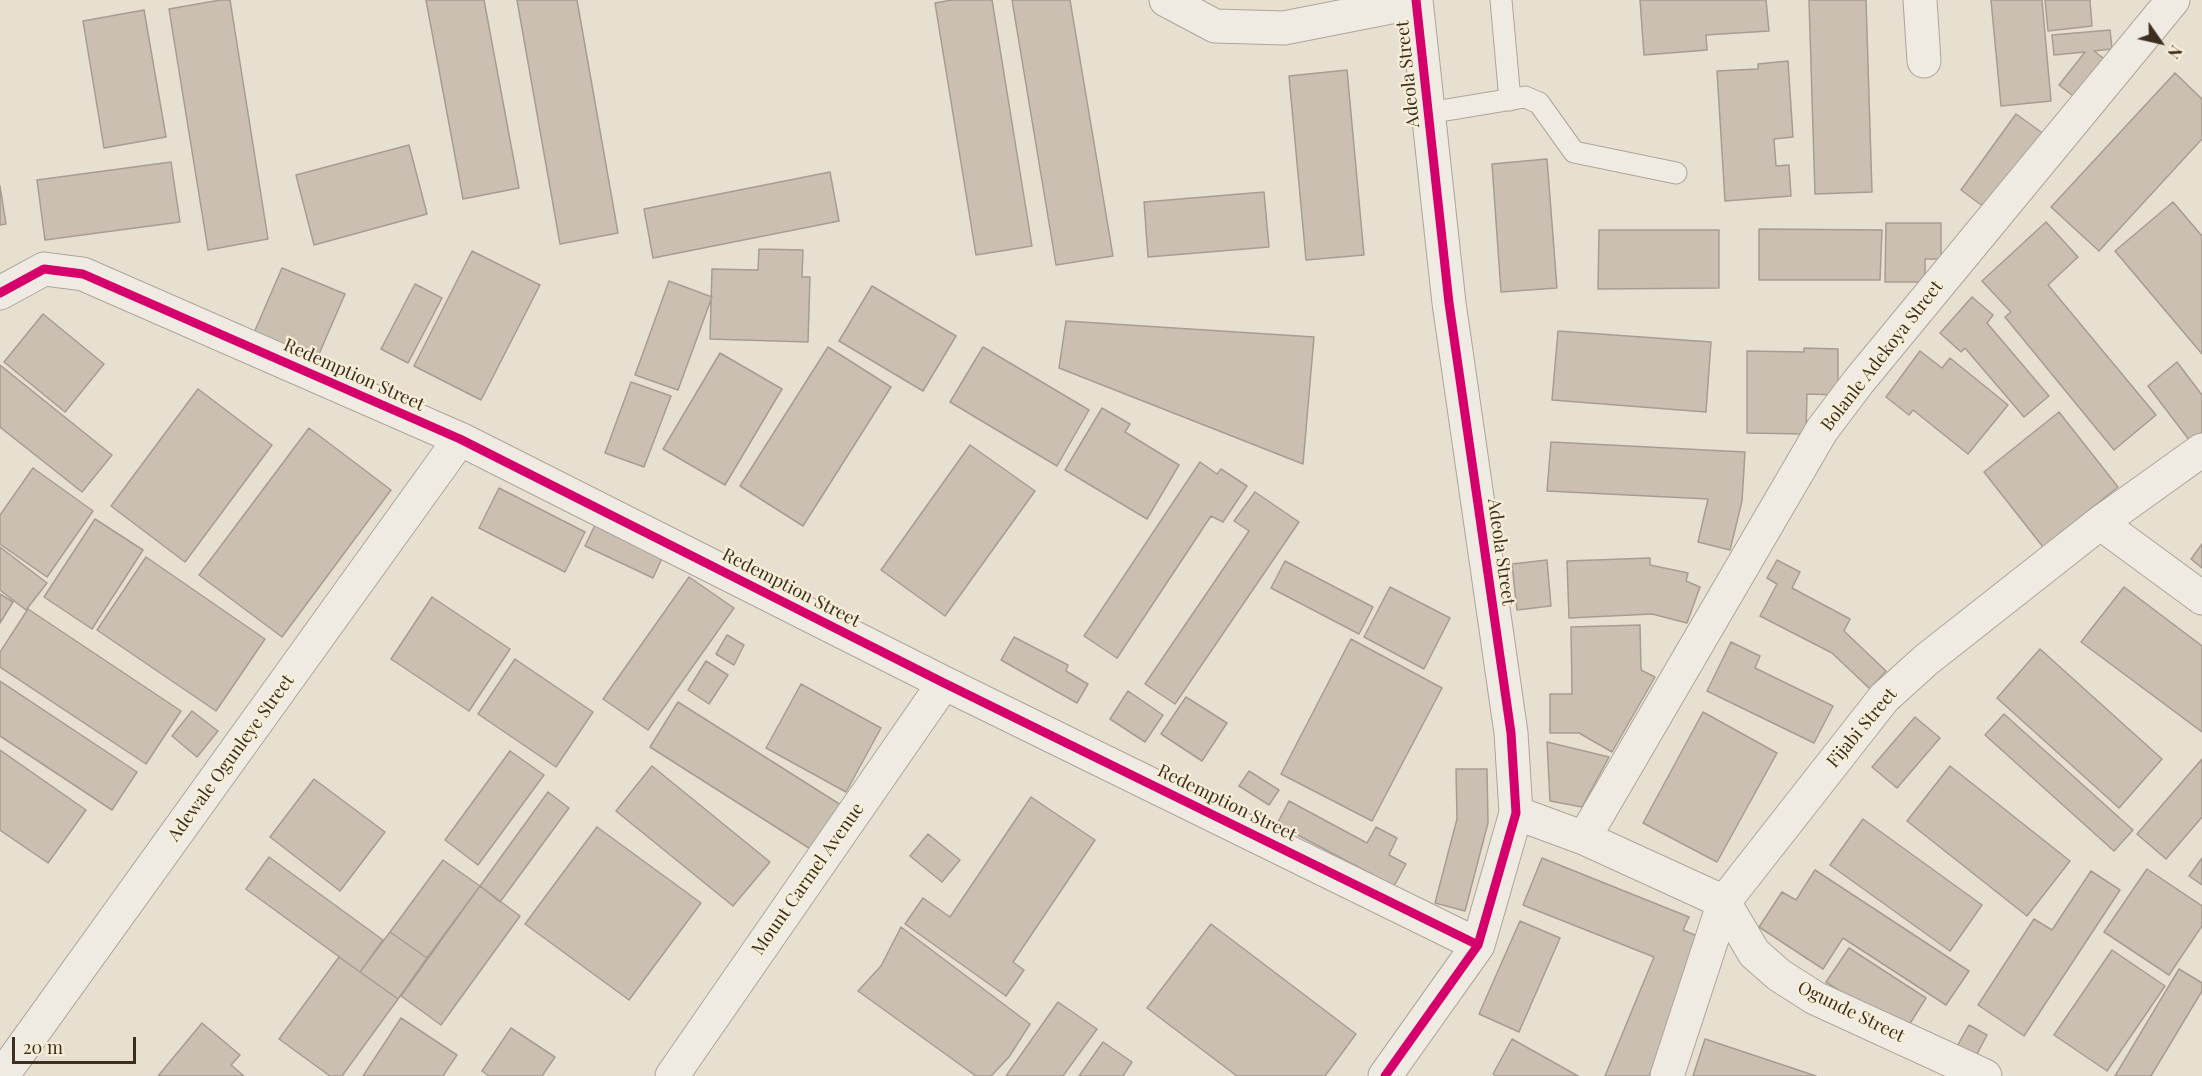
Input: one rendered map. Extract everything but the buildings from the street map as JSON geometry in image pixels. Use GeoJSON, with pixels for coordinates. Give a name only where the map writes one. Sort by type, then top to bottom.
{"type":"FeatureCollection","features":[{"type":"Feature","properties":{"kind":"street"},"geometry":{"type":"LineString","coordinates":[[1166,0],[1215,26],[1284,28],[1416,1]]}},
{"type":"Feature","properties":{"kind":"street"},"geometry":{"type":"LineString","coordinates":[[1920,0],[1924,61]]}},
{"type":"Feature","properties":{"kind":"street","name":"Bolanle Adekoya Street"},"geometry":{"type":"LineString","coordinates":[[1584,838],[1822,430],[1859,381],[2173,0]]}},
{"type":"Feature","properties":{"kind":"street","name":"Adeola Street"},"geometry":{"type":"LineString","coordinates":[[1385,1076],[1478,945],[1516,813],[1510,733],[1449,303],[1416,1]]}},
{"type":"Feature","properties":{"kind":"street","name":"Redemption Street"},"geometry":{"type":"LineString","coordinates":[[0,293],[44,269],[83,274],[460,439],[944,683],[1478,945]]}},
{"type":"Feature","properties":{"kind":"street","name":"Adewale Ogunleye Street"},"geometry":{"type":"LineString","coordinates":[[3,1076],[460,439]]}},
{"type":"Feature","properties":{"kind":"street","name":"Fijabi Street"},"geometry":{"type":"LineString","coordinates":[[1667,1076],[1724,902],[1884,698],[1926,660],[2100,523],[2202,450]]}},
{"type":"Feature","properties":{"kind":"street"},"geometry":{"type":"LineString","coordinates":[[2100,523],[2202,598]]}},
{"type":"Feature","properties":{"kind":"street","name":"Mount Carmel Avenue"},"geometry":{"type":"LineString","coordinates":[[672,1076],[944,683]]}},
{"type":"Feature","properties":{"kind":"street"},"geometry":{"type":"LineString","coordinates":[[1516,813],[1584,838],[1724,902]]}},
{"type":"Feature","properties":{"kind":"street","name":"Ogunde Street"},"geometry":{"type":"LineString","coordinates":[[1724,902],[1754,953],[1779,975],[1815,998],[1985,1076]]}},
{"type":"Feature","properties":{"kind":"lane"},"geometry":{"type":"LineString","coordinates":[[1501,0],[1510,100]]}},
{"type":"Feature","properties":{"kind":"lane"},"geometry":{"type":"LineString","coordinates":[[1428,113],[1525,97],[1539,103],[1574,152],[1676,173]]}},
{"type":"Feature","properties":{"kind":"cycle path"},"geometry":{"type":"LineString","coordinates":[[1385,1076],[1478,945],[1516,813],[1511,733],[1449,303],[1416,0]]}},
{"type":"Feature","properties":{"kind":"cycle path"},"geometry":{"type":"LineString","coordinates":[[0,293],[44,269],[83,274],[460,439],[944,683],[1478,945]]}}]}
